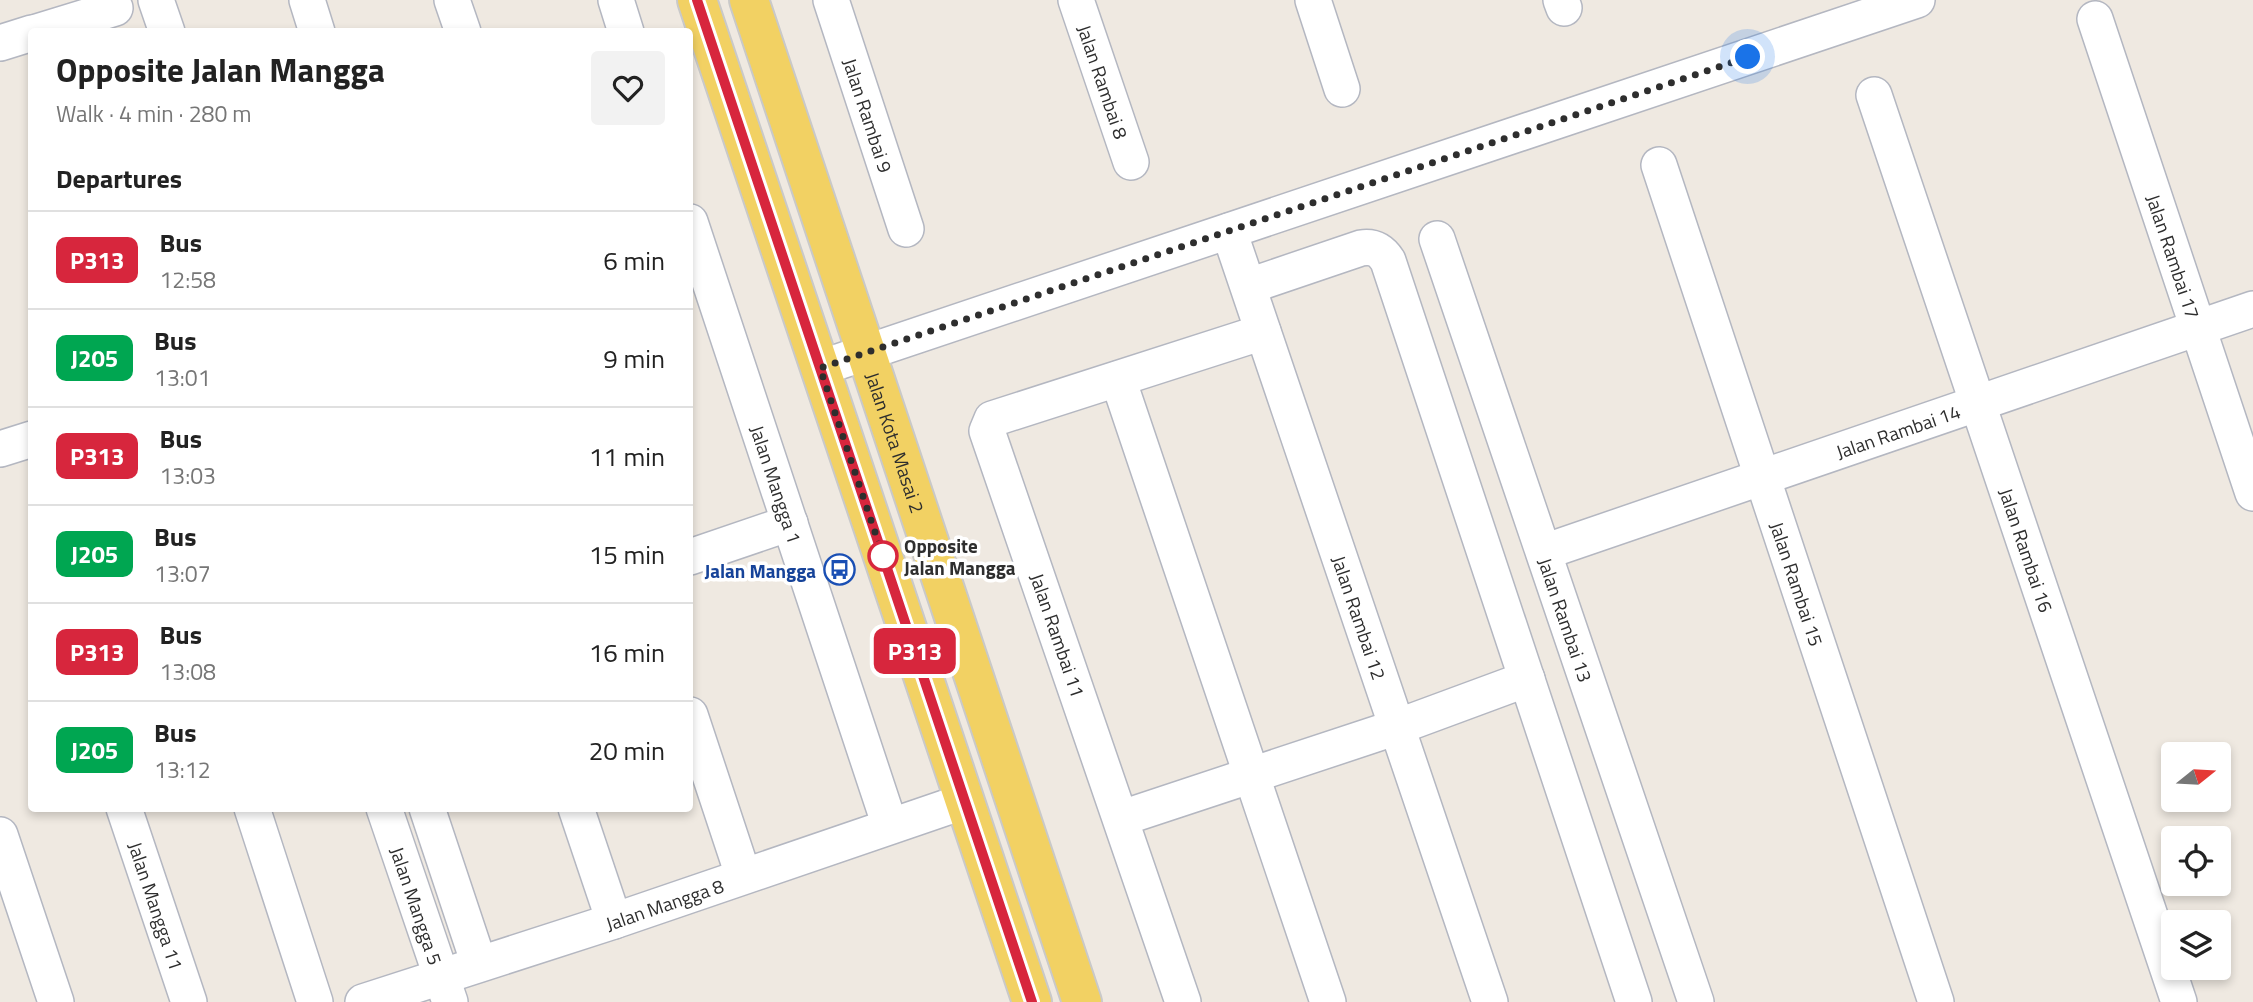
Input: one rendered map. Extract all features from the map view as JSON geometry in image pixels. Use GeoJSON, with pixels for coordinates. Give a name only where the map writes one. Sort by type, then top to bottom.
{"type":"FeatureCollection","features":[{"type":"Feature","properties":{"kind":"main road"},"geometry":{"type":"LineString","coordinates":[[697,0],[1032,1002]]}},
{"type":"Feature","properties":{"kind":"main road","name":"Jalan Kota Masai 2"},"geometry":{"type":"LineString","coordinates":[[749,0],[1082,1002]]}},
{"type":"Feature","properties":{"kind":"street"},"geometry":{"type":"LineString","coordinates":[[156,0],[166,28]]}},
{"type":"Feature","properties":{"kind":"street"},"geometry":{"type":"LineString","coordinates":[[307,0],[316,28]]}},
{"type":"Feature","properties":{"kind":"street"},"geometry":{"type":"LineString","coordinates":[[452,0],[462,28]]}},
{"type":"Feature","properties":{"kind":"street"},"geometry":{"type":"LineString","coordinates":[[616,0],[625,28]]}},
{"type":"Feature","properties":{"kind":"street","name":"Jalan Rambai 9"},"geometry":{"type":"LineString","coordinates":[[831,0],[906,229]]}},
{"type":"Feature","properties":{"kind":"street","name":"Jalan Rambai 8"},"geometry":{"type":"LineString","coordinates":[[1076,0],[1131,162]]}},
{"type":"Feature","properties":{"kind":"street"},"geometry":{"type":"LineString","coordinates":[[1313,0],[1342,89]]}},
{"type":"Feature","properties":{"kind":"street"},"geometry":{"type":"LineString","coordinates":[[820,368],[1917,0]]}},
{"type":"Feature","properties":{"kind":"street"},"geometry":{"type":"LineString","coordinates":[[45,28],[116,13]]}},
{"type":"Feature","properties":{"kind":"street","name":"Jalan Rambai 17"},"geometry":{"type":"LineString","coordinates":[[2095,19],[2253,493]]}},
{"type":"Feature","properties":{"kind":"street","name":"Jalan Rambai 16"},"geometry":{"type":"LineString","coordinates":[[1874,95],[2179,1002]]}},
{"type":"Feature","properties":{"kind":"street","name":"Jalan Rambai 15"},"geometry":{"type":"LineString","coordinates":[[1659,165],[1936,1002]]}},
{"type":"Feature","properties":{"kind":"street","name":"Jalan Mangga 1"},"geometry":{"type":"LineString","coordinates":[[693,231],[890,826]]}},
{"type":"Feature","properties":{"kind":"street","name":"Jalan Rambai 12"},"geometry":{"type":"LineString","coordinates":[[1229,231],[1490,1002]]}},
{"type":"Feature","properties":{"kind":"street","name":"Jalan Rambai 13"},"geometry":{"type":"LineString","coordinates":[[1437,239],[1696,1002]]}},
{"type":"Feature","properties":{"kind":"street"},"geometry":{"type":"LineString","coordinates":[[1249,286],[1361,248],[1370,247],[1384,254],[1634,1002]]}},
{"type":"Feature","properties":{"kind":"street","name":"Jalan Rambai 14"},"geometry":{"type":"LineString","coordinates":[[1544,552],[2253,309]]}},
{"type":"Feature","properties":{"kind":"street","name":"Jalan Rambai 11"},"geometry":{"type":"LineString","coordinates":[[1183,1002],[988,431],[992,419],[1263,332]]}},
{"type":"Feature","properties":{"kind":"street"},"geometry":{"type":"LineString","coordinates":[[1118,379],[1328,1002]]}},
{"type":"Feature","properties":{"kind":"street"},"geometry":{"type":"LineString","coordinates":[[0,449],[28,440]]}},
{"type":"Feature","properties":{"kind":"street"},"geometry":{"type":"LineString","coordinates":[[693,556],[790,523]]}},
{"type":"Feature","properties":{"kind":"street"},"geometry":{"type":"LineString","coordinates":[[1122,818],[1397,727],[1527,679]]}},
{"type":"Feature","properties":{"kind":"street"},"geometry":{"type":"LineString","coordinates":[[693,724],[743,875]]}},
{"type":"Feature","properties":{"kind":"street","name":"Jalan Mangga 8"},"geometry":{"type":"LineString","coordinates":[[363,1002],[445,989],[479,964],[614,921],[965,801]]}},
{"type":"Feature","properties":{"kind":"street","name":"Jalan Mangga 11"},"geometry":{"type":"LineString","coordinates":[[125,812],[189,1002]]}},
{"type":"Feature","properties":{"kind":"street"},"geometry":{"type":"LineString","coordinates":[[253,812],[315,1002]]}},
{"type":"Feature","properties":{"kind":"street","name":"Jalan Mangga 5"},"geometry":{"type":"LineString","coordinates":[[385,812],[445,989]]}},
{"type":"Feature","properties":{"kind":"street","name":"Jalan Mangga 5"},"geometry":{"type":"LineString","coordinates":[[429,812],[479,964]]}},
{"type":"Feature","properties":{"kind":"street"},"geometry":{"type":"LineString","coordinates":[[577,812],[614,921]]}},
{"type":"Feature","properties":{"kind":"street"},"geometry":{"type":"LineString","coordinates":[[0,835],[56,1002]]}},
{"type":"Feature","properties":{"kind":"bus line","name":"P313"},"geometry":{"type":"LineString","coordinates":[[697,0],[1032,1002]]}},
{"type":"Feature","properties":{"kind":"place","name":"Opposite Jalan Mangga"},"geometry":{"type":"Point","coordinates":[883,556]}},
{"type":"Feature","properties":{"kind":"place","name":"Jalan Mangga"},"geometry":{"type":"Point","coordinates":[839,570]}},
{"type":"Feature","properties":{"kind":"route"},"geometry":{"type":"LineString","coordinates":[[883,556],[820,368],[1748,57]]}}]}
